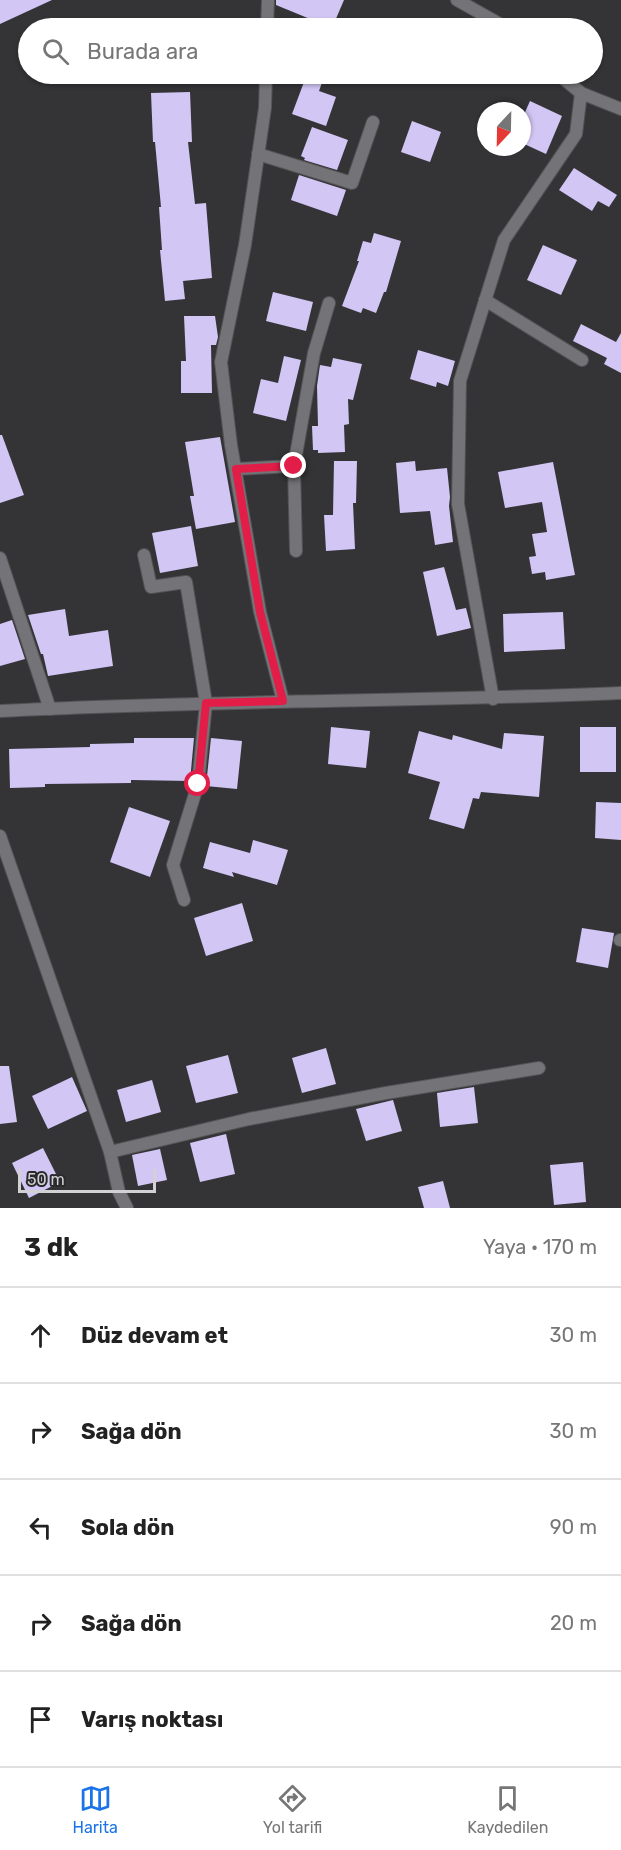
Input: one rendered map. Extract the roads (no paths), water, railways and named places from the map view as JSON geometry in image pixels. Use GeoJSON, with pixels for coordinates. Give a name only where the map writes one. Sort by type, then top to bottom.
{"type":"FeatureCollection","features":[{"type":"Feature","properties":{"kind":"street"},"geometry":{"type":"LineString","coordinates":[[267,18],[268,0]]}},
{"type":"Feature","properties":{"kind":"street"},"geometry":{"type":"LineString","coordinates":[[457,0],[489,18]]}},
{"type":"Feature","properties":{"kind":"street"},"geometry":{"type":"LineString","coordinates":[[266,84],[265,108],[245,245],[221,362],[231,445],[260,612],[283,701]]}},
{"type":"Feature","properties":{"kind":"street"},"geometry":{"type":"LineString","coordinates":[[570,84],[581,93],[621,109]]}},
{"type":"Feature","properties":{"kind":"street"},"geometry":{"type":"LineString","coordinates":[[493,699],[458,504],[460,381],[504,240],[576,134],[581,93]]}},
{"type":"Feature","properties":{"kind":"street"},"geometry":{"type":"LineString","coordinates":[[258,154],[352,183],[373,122]]}},
{"type":"Feature","properties":{"kind":"street"},"geometry":{"type":"LineString","coordinates":[[485,300],[582,360]]}},
{"type":"Feature","properties":{"kind":"street"},"geometry":{"type":"LineString","coordinates":[[296,551],[294,466],[314,353],[329,303]]}},
{"type":"Feature","properties":{"kind":"street"},"geometry":{"type":"LineString","coordinates":[[236,469],[294,466]]}},
{"type":"Feature","properties":{"kind":"street"},"geometry":{"type":"LineString","coordinates":[[144,555],[151,587],[186,582],[206,703],[198,784],[173,865],[184,900]]}},
{"type":"Feature","properties":{"kind":"street"},"geometry":{"type":"LineString","coordinates":[[0,558],[50,709]]}},
{"type":"Feature","properties":{"kind":"street"},"geometry":{"type":"LineString","coordinates":[[0,711],[283,701],[493,699],[621,693]]}},
{"type":"Feature","properties":{"kind":"street"},"geometry":{"type":"LineString","coordinates":[[0,836],[110,1152],[119,1192],[127,1208]]}},
{"type":"Feature","properties":{"kind":"street"},"geometry":{"type":"LineString","coordinates":[[110,1152],[260,1117],[386,1093],[539,1068]]}}]}
